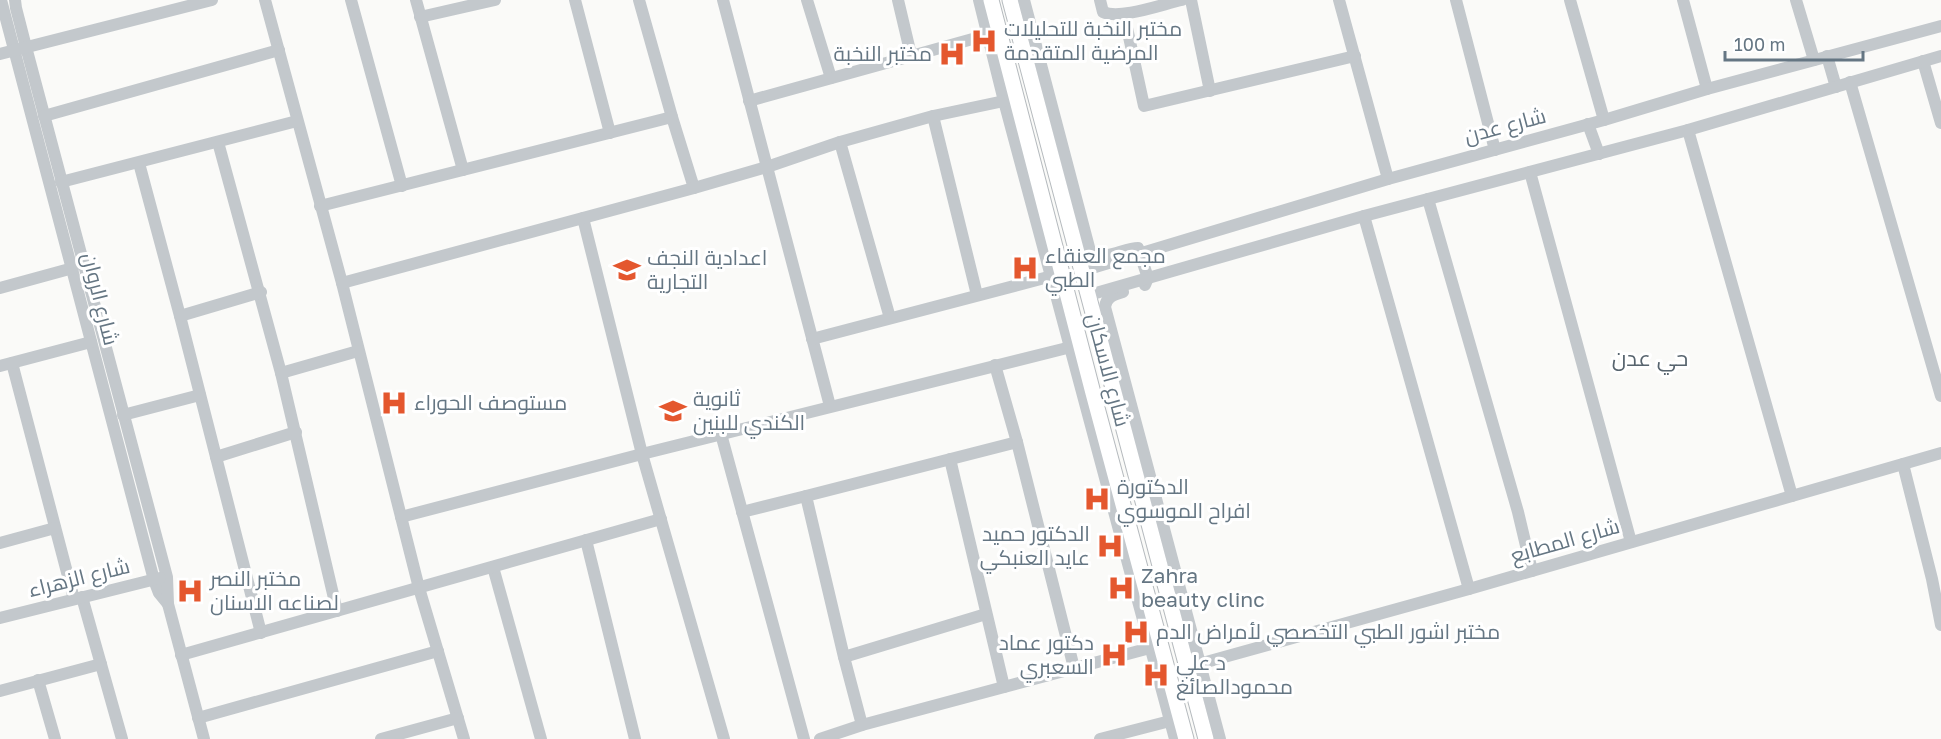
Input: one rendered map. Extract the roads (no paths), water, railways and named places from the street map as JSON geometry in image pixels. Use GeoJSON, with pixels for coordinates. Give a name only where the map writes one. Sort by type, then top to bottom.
{"type":"FeatureCollection","features":[{"type":"Feature","properties":{"kind":"main road","name":"شارع الاسكان"},"geometry":{"type":"LineString","coordinates":[[992,0],[1057,281],[1125,532],[1149,598],[1159,634],[1166,684],[1186,739]]}},
{"type":"Feature","properties":{"kind":"main road","name":"شارع الاسكان"},"geometry":{"type":"LineString","coordinates":[[1010,0],[1031,53],[1082,271],[1140,464],[1167,593],[1206,739]]}},
{"type":"Feature","properties":{"kind":"main road"},"geometry":{"type":"LineString","coordinates":[[1149,598],[1159,599],[1167,593]]}},
{"type":"Feature","properties":{"kind":"main road"},"geometry":{"type":"LineString","coordinates":[[1159,634],[1167,629],[1177,629]]}},
{"type":"Feature","properties":{"kind":"street","name":"شارع الروان"},"geometry":{"type":"LineString","coordinates":[[1,0],[44,116],[167,577],[168,604],[204,739]]}},
{"type":"Feature","properties":{"kind":"street","name":"شارع الروان"},"geometry":{"type":"LineString","coordinates":[[15,0],[20,48],[91,342],[154,580],[159,593],[168,604]]}},
{"type":"Feature","properties":{"kind":"street"},"geometry":{"type":"LineString","coordinates":[[0,54],[212,0]]}},
{"type":"Feature","properties":{"kind":"street"},"geometry":{"type":"LineString","coordinates":[[266,0],[342,283],[419,588],[464,739]]}},
{"type":"Feature","properties":{"kind":"street"},"geometry":{"type":"LineString","coordinates":[[351,0],[402,186]]}},
{"type":"Feature","properties":{"kind":"street"},"geometry":{"type":"LineString","coordinates":[[416,0],[463,170]]}},
{"type":"Feature","properties":{"kind":"street"},"geometry":{"type":"LineString","coordinates":[[420,17],[495,0]]}},
{"type":"Feature","properties":{"kind":"street"},"geometry":{"type":"LineString","coordinates":[[576,0],[610,133]]}},
{"type":"Feature","properties":{"kind":"street"},"geometry":{"type":"LineString","coordinates":[[639,0],[694,188]]}},
{"type":"Feature","properties":{"kind":"street"},"geometry":{"type":"LineString","coordinates":[[723,0],[830,406]]}},
{"type":"Feature","properties":{"kind":"street"},"geometry":{"type":"LineString","coordinates":[[807,0],[831,78]]}},
{"type":"Feature","properties":{"kind":"street"},"geometry":{"type":"LineString","coordinates":[[898,0],[911,55]]}},
{"type":"Feature","properties":{"kind":"street"},"geometry":{"type":"LineString","coordinates":[[979,0],[1004,101],[1057,281],[1071,347],[1089,394]]}},
{"type":"Feature","properties":{"kind":"street"},"geometry":{"type":"LineString","coordinates":[[1024,0],[1031,53],[1090,251],[1095,256],[1101,256],[1138,249],[1148,278],[1143,287],[1113,295],[1107,299],[1105,304],[1140,464],[1220,739]]}},
{"type":"Feature","properties":{"kind":"street"},"geometry":{"type":"LineString","coordinates":[[1100,0],[1103,12],[1108,15],[1124,14],[1182,0]]}},
{"type":"Feature","properties":{"kind":"street"},"geometry":{"type":"LineString","coordinates":[[1191,0],[1210,91]]}},
{"type":"Feature","properties":{"kind":"street"},"geometry":{"type":"LineString","coordinates":[[1339,0],[1388,179]]}},
{"type":"Feature","properties":{"kind":"street"},"geometry":{"type":"LineString","coordinates":[[1456,0],[1495,150]]}},
{"type":"Feature","properties":{"kind":"street"},"geometry":{"type":"LineString","coordinates":[[1570,0],[1604,120]]}},
{"type":"Feature","properties":{"kind":"street"},"geometry":{"type":"LineString","coordinates":[[1683,0],[1707,89]]}},
{"type":"Feature","properties":{"kind":"street"},"geometry":{"type":"LineString","coordinates":[[1796,0],[1814,60]]}},
{"type":"Feature","properties":{"kind":"street"},"geometry":{"type":"LineString","coordinates":[[1124,14],[1144,106],[1355,56]]}},
{"type":"Feature","properties":{"kind":"street","name":"شارع عدن"},"geometry":{"type":"LineString","coordinates":[[1082,271],[1388,179],[1941,26]]}},
{"type":"Feature","properties":{"kind":"street"},"geometry":{"type":"LineString","coordinates":[[749,101],[987,35]]}},
{"type":"Feature","properties":{"kind":"street"},"geometry":{"type":"LineString","coordinates":[[44,116],[279,50]]}},
{"type":"Feature","properties":{"kind":"street"},"geometry":{"type":"LineString","coordinates":[[1827,56],[1836,87]]}},
{"type":"Feature","properties":{"kind":"street"},"geometry":{"type":"LineString","coordinates":[[1089,295],[1364,216],[1688,130],[1941,56]]}},
{"type":"Feature","properties":{"kind":"street"},"geometry":{"type":"LineString","coordinates":[[1923,61],[1941,123]]}},
{"type":"Feature","properties":{"kind":"street"},"geometry":{"type":"LineString","coordinates":[[1850,82],[1941,396]]}},
{"type":"Feature","properties":{"kind":"street"},"geometry":{"type":"LineString","coordinates":[[342,283],[694,188],[767,167],[840,142],[933,116],[1004,101]]}},
{"type":"Feature","properties":{"kind":"street"},"geometry":{"type":"LineString","coordinates":[[933,116],[977,295]]}},
{"type":"Feature","properties":{"kind":"street"},"geometry":{"type":"LineString","coordinates":[[320,207],[672,117]]}},
{"type":"Feature","properties":{"kind":"street"},"geometry":{"type":"LineString","coordinates":[[61,183],[297,121]]}},
{"type":"Feature","properties":{"kind":"street"},"geometry":{"type":"LineString","coordinates":[[1588,124],[1599,154]]}},
{"type":"Feature","properties":{"kind":"street"},"geometry":{"type":"LineString","coordinates":[[1688,130],[1792,496]]}},
{"type":"Feature","properties":{"kind":"street"},"geometry":{"type":"LineString","coordinates":[[218,142],[261,292],[337,611]]}},
{"type":"Feature","properties":{"kind":"street"},"geometry":{"type":"LineString","coordinates":[[840,142],[890,318]]}},
{"type":"Feature","properties":{"kind":"street"},"geometry":{"type":"LineString","coordinates":[[139,163],[261,633]]}},
{"type":"Feature","properties":{"kind":"street"},"geometry":{"type":"LineString","coordinates":[[1530,172],[1631,542]]}},
{"type":"Feature","properties":{"kind":"street"},"geometry":{"type":"LineString","coordinates":[[1428,199],[1518,512],[1532,571]]}},
{"type":"Feature","properties":{"kind":"street"},"geometry":{"type":"LineString","coordinates":[[1364,216],[1469,589]]}},
{"type":"Feature","properties":{"kind":"street"},"geometry":{"type":"LineString","coordinates":[[583,218],[642,454],[724,739]]}},
{"type":"Feature","properties":{"kind":"street"},"geometry":{"type":"LineString","coordinates":[[0,288],[73,268]]}},
{"type":"Feature","properties":{"kind":"street"},"geometry":{"type":"LineString","coordinates":[[812,339],[977,295],[1057,281]]}},
{"type":"Feature","properties":{"kind":"street"},"geometry":{"type":"LineString","coordinates":[[180,316],[261,292]]}},
{"type":"Feature","properties":{"kind":"street"},"geometry":{"type":"LineString","coordinates":[[91,342],[6,365],[122,739]]}},
{"type":"Feature","properties":{"kind":"street"},"geometry":{"type":"LineString","coordinates":[[402,517],[830,406],[1071,347]]}},
{"type":"Feature","properties":{"kind":"street"},"geometry":{"type":"LineString","coordinates":[[281,373],[358,351]]}},
{"type":"Feature","properties":{"kind":"street"},"geometry":{"type":"LineString","coordinates":[[995,365],[1017,442],[1074,668]]}},
{"type":"Feature","properties":{"kind":"street"},"geometry":{"type":"LineString","coordinates":[[123,416],[200,395]]}},
{"type":"Feature","properties":{"kind":"street"},"geometry":{"type":"LineString","coordinates":[[216,457],[296,432]]}},
{"type":"Feature","properties":{"kind":"street"},"geometry":{"type":"LineString","coordinates":[[721,434],[804,739]]}},
{"type":"Feature","properties":{"kind":"street"},"geometry":{"type":"LineString","coordinates":[[742,512],[1017,442]]}},
{"type":"Feature","properties":{"kind":"street","name":"شارع المطابع"},"geometry":{"type":"LineString","coordinates":[[1199,664],[1941,453]]}},
{"type":"Feature","properties":{"kind":"street"},"geometry":{"type":"LineString","coordinates":[[950,459],[1004,687]]}},
{"type":"Feature","properties":{"kind":"street"},"geometry":{"type":"LineString","coordinates":[[1903,464],[1932,579],[1941,625]]}},
{"type":"Feature","properties":{"kind":"street"},"geometry":{"type":"LineString","coordinates":[[806,496],[862,725]]}},
{"type":"Feature","properties":{"kind":"street"},"geometry":{"type":"LineString","coordinates":[[181,655],[661,519]]}},
{"type":"Feature","properties":{"kind":"street"},"geometry":{"type":"LineString","coordinates":[[0,543],[55,528]]}},
{"type":"Feature","properties":{"kind":"street"},"geometry":{"type":"LineString","coordinates":[[1125,532],[1150,648],[1166,684],[1170,721],[1175,739]]}},
{"type":"Feature","properties":{"kind":"street"},"geometry":{"type":"LineString","coordinates":[[586,540],[635,739]]}},
{"type":"Feature","properties":{"kind":"street"},"geometry":{"type":"LineString","coordinates":[[493,567],[541,739]]}},
{"type":"Feature","properties":{"kind":"street","name":"شارع الزهراء"},"geometry":{"type":"LineString","coordinates":[[0,618],[167,577]]}},
{"type":"Feature","properties":{"kind":"street"},"geometry":{"type":"LineString","coordinates":[[844,657],[986,614]]}},
{"type":"Feature","properties":{"kind":"street"},"geometry":{"type":"LineString","coordinates":[[820,739],[862,725],[1150,648]]}},
{"type":"Feature","properties":{"kind":"street"},"geometry":{"type":"LineString","coordinates":[[198,718],[438,651]]}},
{"type":"Feature","properties":{"kind":"street"},"geometry":{"type":"LineString","coordinates":[[0,691],[100,664]]}},
{"type":"Feature","properties":{"kind":"street"},"geometry":{"type":"LineString","coordinates":[[38,680],[55,739]]}},
{"type":"Feature","properties":{"kind":"street"},"geometry":{"type":"LineString","coordinates":[[381,739],[458,718]]}},
{"type":"Feature","properties":{"kind":"street"},"geometry":{"type":"LineString","coordinates":[[1100,739],[1170,721]]}},
{"type":"Feature","properties":{"kind":"place","name":"مختبر النخبة للتحليلات المرضية المتقدمة"},"geometry":{"type":"Point","coordinates":[984,41]}},
{"type":"Feature","properties":{"kind":"place","name":"مختبر النخبة"},"geometry":{"type":"Point","coordinates":[952,54]}},
{"type":"Feature","properties":{"kind":"place","name":"مجمع العنقاء الطبي"},"geometry":{"type":"Point","coordinates":[1025,268]}},
{"type":"Feature","properties":{"kind":"place","name":"اعدادية النجف التجارية"},"geometry":{"type":"Point","coordinates":[627,270]}},
{"type":"Feature","properties":{"kind":"place","name":"مستوصف الحوراء"},"geometry":{"type":"Point","coordinates":[394,403]}},
{"type":"Feature","properties":{"kind":"place","name":"ثانوية الكندي للبنين"},"geometry":{"type":"Point","coordinates":[673,411]}},
{"type":"Feature","properties":{"kind":"place","name":"الدكتورة افراح الموسوي"},"geometry":{"type":"Point","coordinates":[1097,499]}},
{"type":"Feature","properties":{"kind":"place","name":"الدكتور حميد عايد العنبكي"},"geometry":{"type":"Point","coordinates":[1110,546]}},
{"type":"Feature","properties":{"kind":"place","name":"Zahra beauty clinc"},"geometry":{"type":"Point","coordinates":[1121,588]}},
{"type":"Feature","properties":{"kind":"place","name":"مختبر النصر لصناعه الاسنان"},"geometry":{"type":"Point","coordinates":[190,591]}},
{"type":"Feature","properties":{"kind":"place","name":"مختبر اشور الطبي التخصصي لأمراض الدم"},"geometry":{"type":"Point","coordinates":[1136,632]}},
{"type":"Feature","properties":{"kind":"place","name":"دكتور عماد السعبري"},"geometry":{"type":"Point","coordinates":[1114,655]}},
{"type":"Feature","properties":{"kind":"place","name":"د علي محمودالصائغ"},"geometry":{"type":"Point","coordinates":[1156,675]}},
{"type":"Feature","properties":{"kind":"district","name":"حي عدن"},"geometry":{"type":"Point","coordinates":[1650,358]}}]}
